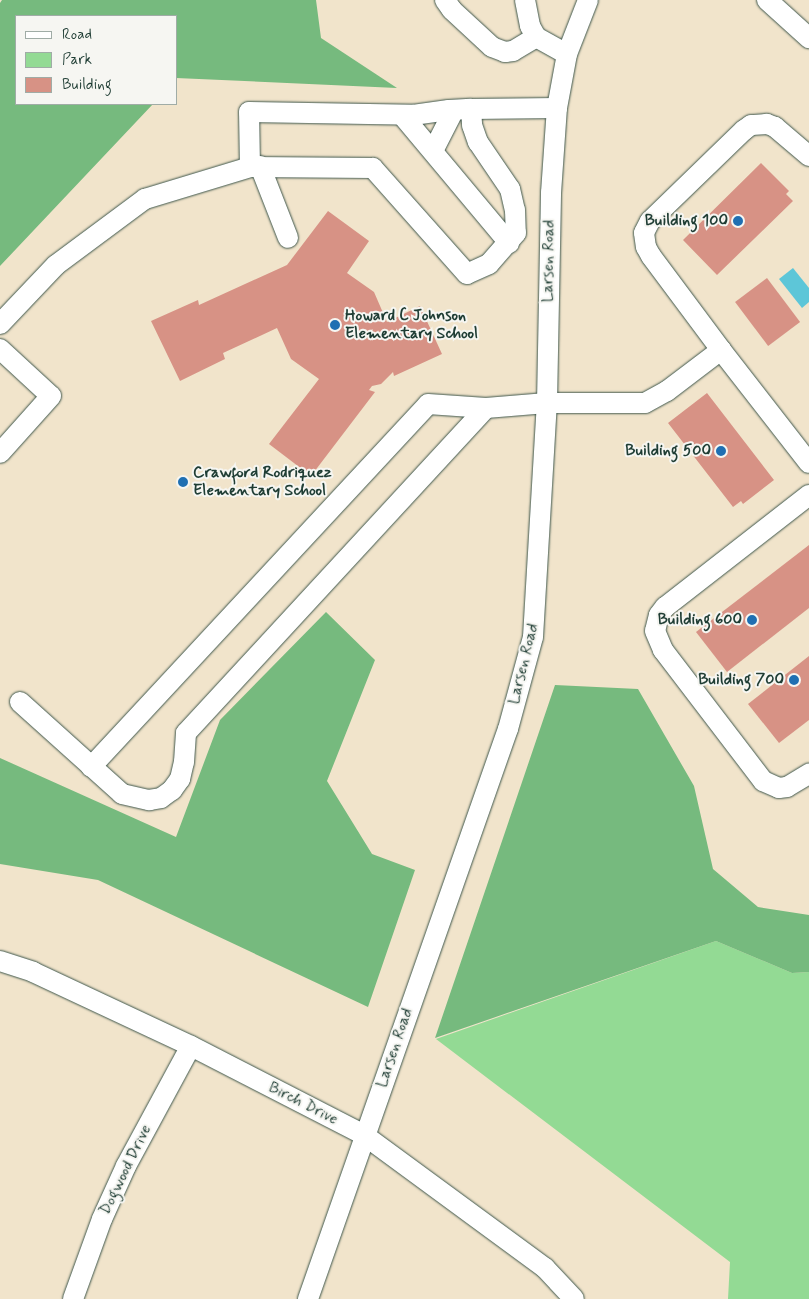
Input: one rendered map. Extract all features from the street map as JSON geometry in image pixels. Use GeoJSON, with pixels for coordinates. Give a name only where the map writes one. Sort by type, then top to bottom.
{"type":"FeatureCollection","features":[{"type":"Feature","properties":{"kind":"street"},"geometry":{"type":"LineString","coordinates":[[445,0],[492,47],[505,52],[513,51],[536,37]]}},
{"type":"Feature","properties":{"kind":"street"},"geometry":{"type":"LineString","coordinates":[[525,0],[530,26],[536,37],[567,54],[576,0]]}},
{"type":"Feature","properties":{"kind":"street","name":"Larsen Road"},"geometry":{"type":"LineString","coordinates":[[308,1299],[508,729],[528,663],[536,613],[547,403],[551,193],[557,108],[567,54],[588,0]]}},
{"type":"Feature","properties":{"kind":"street"},"geometry":{"type":"LineString","coordinates":[[767,0],[809,38]]}},
{"type":"Feature","properties":{"kind":"street"},"geometry":{"type":"LineString","coordinates":[[288,238],[255,166],[249,112],[402,115],[463,109],[557,108]]}},
{"type":"Feature","properties":{"kind":"street"},"geometry":{"type":"LineString","coordinates":[[433,151],[463,109]]}},
{"type":"Feature","properties":{"kind":"street"},"geometry":{"type":"LineString","coordinates":[[0,324],[56,265],[145,199],[255,166],[373,168],[467,274],[489,264],[516,233],[515,210],[510,189],[478,142],[472,125],[463,109]]}},
{"type":"Feature","properties":{"kind":"street"},"geometry":{"type":"LineString","coordinates":[[402,115],[509,243]]}},
{"type":"Feature","properties":{"kind":"street"},"geometry":{"type":"LineString","coordinates":[[809,156],[775,127],[767,124],[751,125],[646,226],[644,233],[646,247],[721,350],[809,463]]}},
{"type":"Feature","properties":{"kind":"street"},"geometry":{"type":"LineString","coordinates":[[0,349],[50,396],[0,453]]}},
{"type":"Feature","properties":{"kind":"street"},"geometry":{"type":"LineString","coordinates":[[91,767],[428,404],[486,408],[547,403],[645,403],[667,391],[721,350]]}},
{"type":"Feature","properties":{"kind":"street"},"geometry":{"type":"LineString","coordinates":[[20,702],[122,794],[136,799],[160,798],[172,790],[180,779],[184,762],[186,733],[486,408]]}},
{"type":"Feature","properties":{"kind":"street"},"geometry":{"type":"LineString","coordinates":[[809,495],[665,608],[659,615],[655,631],[663,650],[763,781],[779,788],[787,788],[809,774]]}},
{"type":"Feature","properties":{"kind":"street","name":"Birch Drive"},"geometry":{"type":"LineString","coordinates":[[0,962],[33,972],[192,1046],[364,1135],[545,1268],[574,1299]]}},
{"type":"Feature","properties":{"kind":"street","name":"Dogwood Drive"},"geometry":{"type":"LineString","coordinates":[[73,1299],[102,1220],[126,1166],[192,1046]]}},
{"type":"Feature","properties":{"kind":"green space"},"geometry":{"type":"Polygon","coordinates":[[[2,0],[316,0],[321,38],[397,88],[178,78],[178,15],[15,15],[15,105],[152,105],[0,266],[0,3],[2,0]]]}},
{"type":"Feature","properties":{"kind":"green space"},"geometry":{"type":"Polygon","coordinates":[[[326,612],[375,660],[327,781],[372,854],[415,870],[368,1007],[98,880],[0,864],[0,758],[176,837],[220,720],[326,612]]]}},
{"type":"Feature","properties":{"kind":"green space"},"geometry":{"type":"Polygon","coordinates":[[[555,685],[638,689],[694,786],[713,869],[758,907],[809,915],[809,972],[792,973],[716,941],[435,1038],[555,685]]]}},
{"type":"Feature","properties":{"kind":"green space"},"geometry":{"type":"Polygon","coordinates":[[[716,941],[792,973],[809,972],[809,1299],[728,1299],[730,1262],[436,1039],[716,941]]]}},
{"type":"Feature","properties":{"kind":"water"},"geometry":{"type":"Polygon","coordinates":[[[793,268],[809,288],[809,302],[802,308],[779,279],[793,268]]]}},
{"type":"Feature","properties":{"kind":"building","name":"Building 100"},"geometry":{"type":"Polygon","coordinates":[[[761,163],[789,191],[786,194],[793,201],[717,275],[683,240],[761,163]]]}},
{"type":"Feature","properties":{"kind":"building"},"geometry":{"type":"Polygon","coordinates":[[[328,211],[369,241],[347,273],[374,292],[387,322],[420,306],[442,354],[394,376],[393,372],[381,384],[372,386],[369,390],[375,392],[311,476],[269,444],[319,379],[291,359],[277,328],[223,353],[225,359],[180,381],[151,321],[198,300],[199,305],[287,265],[328,211]]]}},
{"type":"Feature","properties":{"kind":"building"},"geometry":{"type":"Polygon","coordinates":[[[767,278],[800,322],[768,346],[735,302],[767,278]]]}},
{"type":"Feature","properties":{"kind":"building","name":"Building 500"},"geometry":{"type":"Polygon","coordinates":[[[707,393],[774,480],[743,504],[741,501],[733,507],[668,423],[707,393]]]}},
{"type":"Feature","properties":{"kind":"building","name":"Building 600"},"geometry":{"type":"Polygon","coordinates":[[[809,545],[809,608],[727,672],[696,632],[809,545]]]}},
{"type":"Feature","properties":{"kind":"building","name":"Building 700"},"geometry":{"type":"Polygon","coordinates":[[[809,656],[809,720],[779,743],[748,704],[809,656]]]}},
{"type":"Feature","properties":{"kind":"place","name":"Building 100"},"geometry":{"type":"Point","coordinates":[738,221]}},
{"type":"Feature","properties":{"kind":"place","name":"Howard C Johnson Elementary School"},"geometry":{"type":"Point","coordinates":[335,325]}},
{"type":"Feature","properties":{"kind":"place","name":"Building 500"},"geometry":{"type":"Point","coordinates":[721,451]}},
{"type":"Feature","properties":{"kind":"place","name":"Crawford Rodriquez Elementary School"},"geometry":{"type":"Point","coordinates":[183,482]}},
{"type":"Feature","properties":{"kind":"place","name":"Building 600"},"geometry":{"type":"Point","coordinates":[752,620]}},
{"type":"Feature","properties":{"kind":"place","name":"Building 700"},"geometry":{"type":"Point","coordinates":[794,680]}}]}
